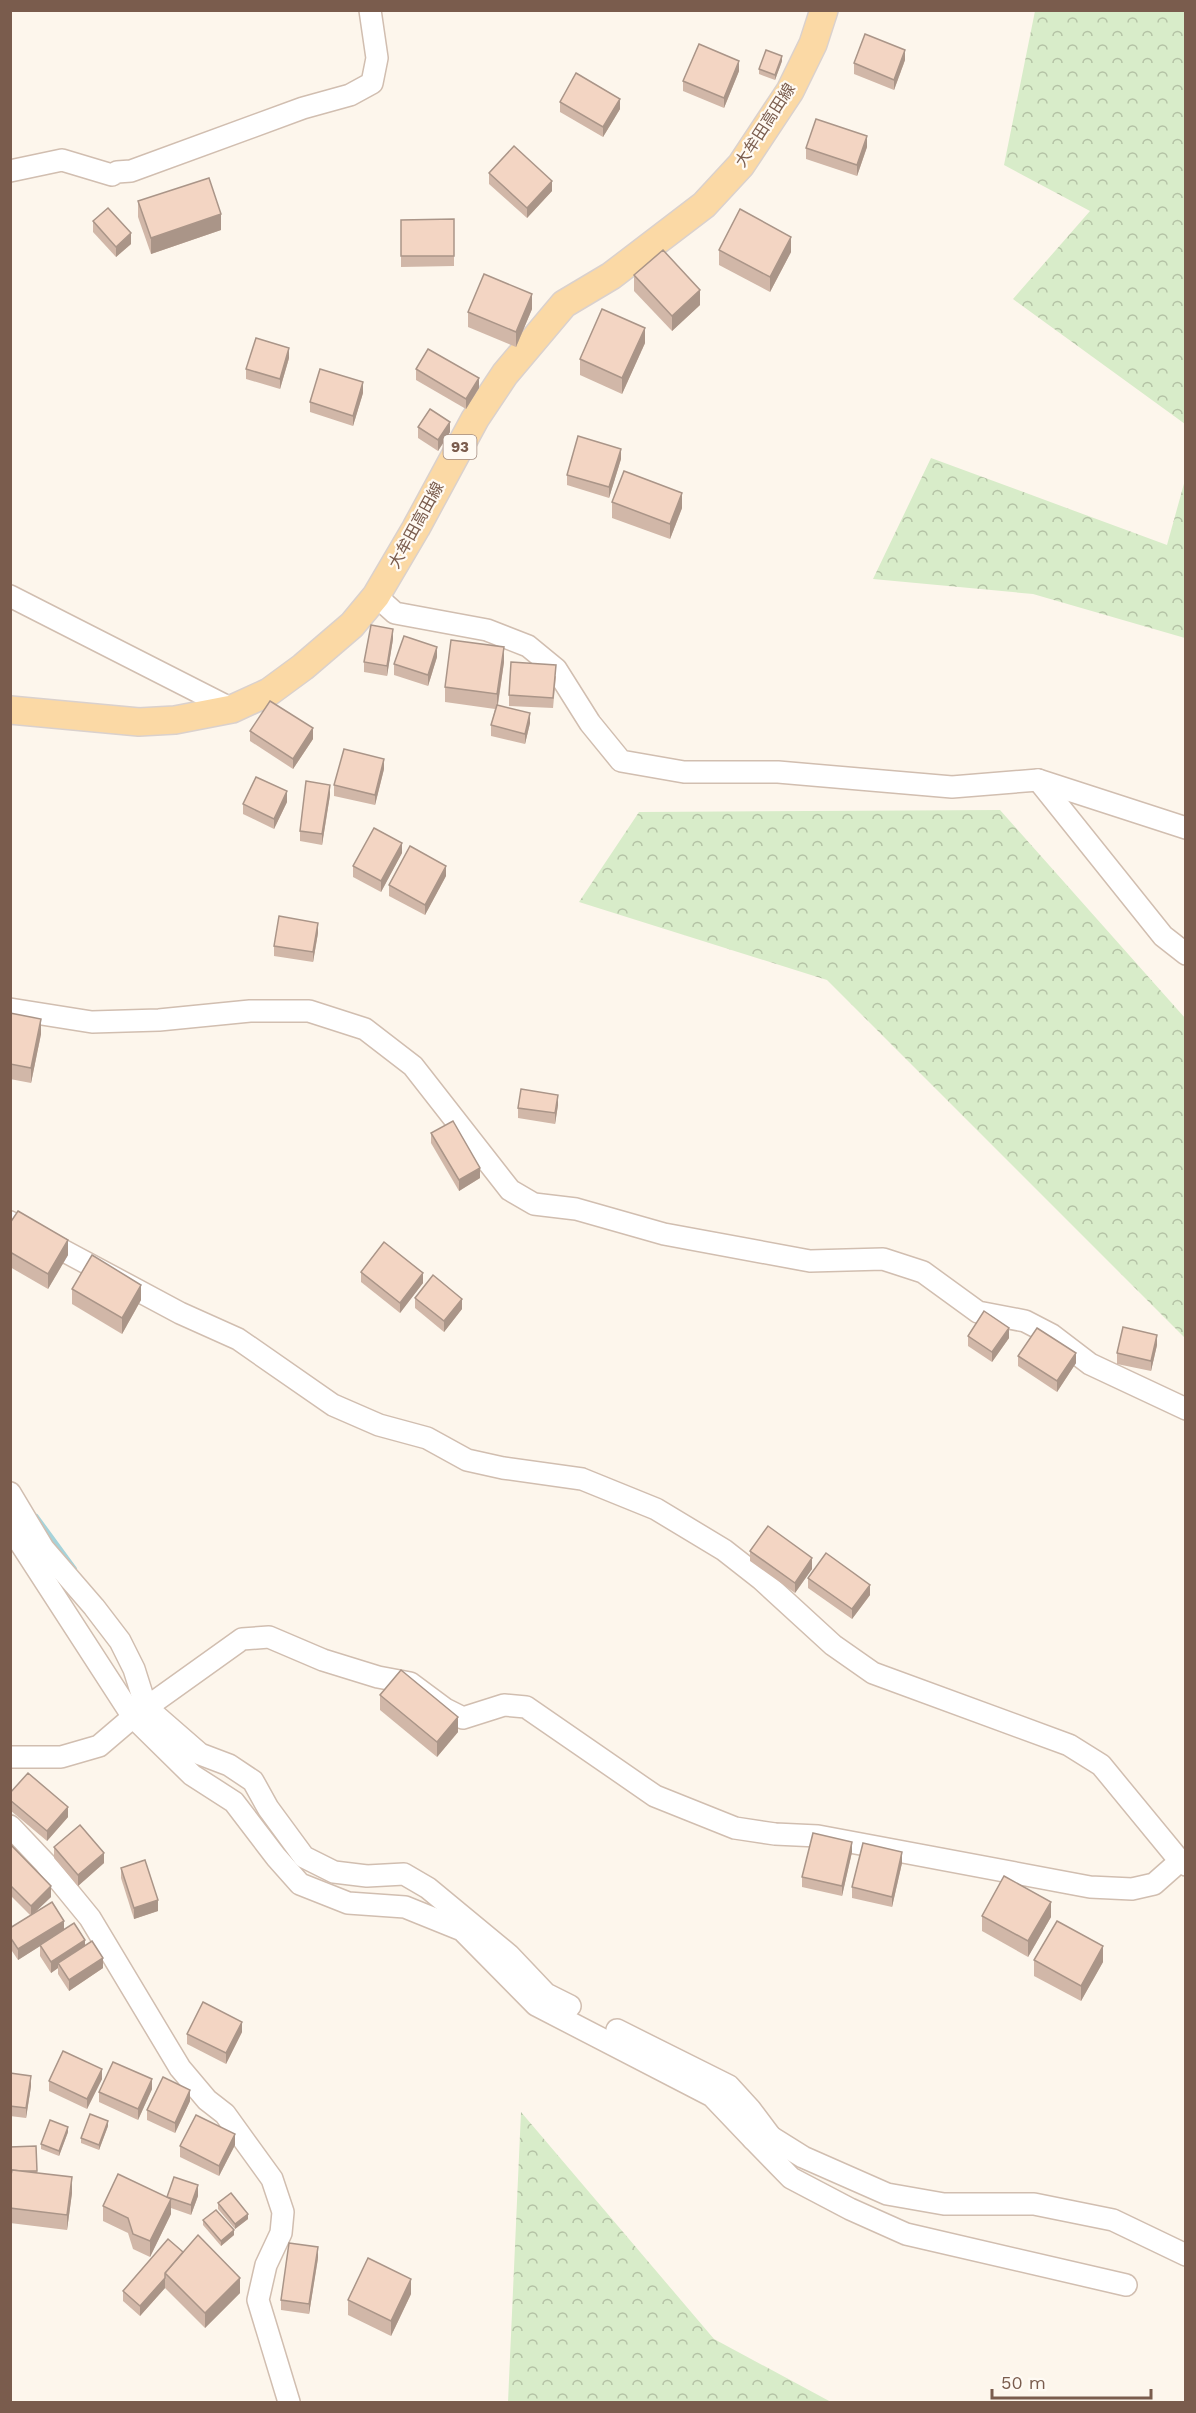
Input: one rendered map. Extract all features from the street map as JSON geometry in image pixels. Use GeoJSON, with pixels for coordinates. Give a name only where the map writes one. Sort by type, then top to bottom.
{"type":"FeatureCollection","features":[{"type":"Feature","properties":{"kind":"main road","name":"大牟田高田線"},"geometry":{"type":"LineString","coordinates":[[10,710],[139,722],[175,720],[232,709],[269,692],[303,667],[352,625],[376,596],[416,528],[475,418],[505,374],[564,304],[611,276],[694,212],[741,165],[790,91],[813,44],[824,10]]}},
{"type":"Feature","properties":{"kind":"street"},"geometry":{"type":"LineString","coordinates":[[10,171],[63,160],[112,175],[117,172],[131,171],[303,108],[350,95],[372,83],[377,58],[370,10]]}},
{"type":"Feature","properties":{"kind":"street"},"geometry":{"type":"LineString","coordinates":[[10,596],[232,709]]}},
{"type":"Feature","properties":{"kind":"street"},"geometry":{"type":"LineString","coordinates":[[376,596],[395,613],[487,630],[528,646],[556,669],[590,723],[621,761],[684,772],[778,772],[952,787],[1038,780],[1185,828]]}},
{"type":"Feature","properties":{"kind":"street"},"geometry":{"type":"LineString","coordinates":[[1038,780],[1163,936],[1185,954]]}},
{"type":"Feature","properties":{"kind":"street"},"geometry":{"type":"LineString","coordinates":[[10,1009],[92,1022],[159,1020],[250,1011],[309,1011],[365,1029],[413,1066],[510,1190],[534,1204],[576,1209],[664,1234],[810,1261],[883,1259],[923,1272],[978,1312],[1025,1321],[1052,1335],[1090,1364],[1185,1409]]}},
{"type":"Feature","properties":{"kind":"street"},"geometry":{"type":"LineString","coordinates":[[10,1222],[180,1313],[238,1339],[333,1405],[379,1425],[427,1438],[467,1460],[503,1468],[582,1479],[656,1509],[724,1550],[761,1579],[833,1645],[873,1672],[1069,1745],[1101,1765],[1183,1863],[1154,1884],[1132,1888],[1090,1887],[818,1836],[775,1834],[735,1828],[655,1796],[526,1707],[504,1705],[463,1718],[445,1709],[410,1683],[378,1677],[323,1660],[269,1637],[242,1639],[140,1712],[99,1746],[62,1757],[10,1757]]}},
{"type":"Feature","properties":{"kind":"street"},"geometry":{"type":"LineString","coordinates":[[10,1493],[43,1548],[120,1641],[134,1669],[140,1712],[200,1754],[229,1764],[253,1781],[268,1808],[304,1857],[334,1872],[367,1876],[404,1874],[428,1888],[509,1955],[546,1994],[729,2086],[750,2109],[762,2138],[791,2178],[850,2209],[906,2234],[1125,2285]]}},
{"type":"Feature","properties":{"kind":"street"},"geometry":{"type":"LineString","coordinates":[[10,1527],[140,1712],[192,1775],[234,1802],[300,1884],[348,1903],[405,1907],[462,1930],[536,2005],[712,2096],[762,2138],[887,2194],[944,2204],[1034,2204],[1113,2220],[1185,2255]]}},
{"type":"Feature","properties":{"kind":"street"},"geometry":{"type":"LineString","coordinates":[[11,1827],[45,1863],[90,1918],[180,2068],[207,2100],[225,2114],[272,2179],[283,2212],[280,2234],[266,2265],[258,2300],[289,2403]]}},
{"type":"Feature","properties":{"kind":"green space"},"geometry":{"type":"Polygon","coordinates":[[[1035,11],[1185,11],[1185,424],[1013,299],[1090,211],[1004,165],[1035,11]]]}},
{"type":"Feature","properties":{"kind":"green space"},"geometry":{"type":"Polygon","coordinates":[[[931,458],[1167,545],[1185,480],[1185,638],[1033,594],[873,579],[931,458]]]}},
{"type":"Feature","properties":{"kind":"green space"},"geometry":{"type":"Polygon","coordinates":[[[1000,810],[1185,1018],[1185,1338],[827,980],[579,902],[639,812],[1000,810]]]}},
{"type":"Feature","properties":{"kind":"green space"},"geometry":{"type":"Polygon","coordinates":[[[521,2112],[714,2339],[831,2402],[508,2402],[521,2112]]]}},
{"type":"Feature","properties":{"kind":"building"},"geometry":{"type":"Polygon","coordinates":[[[865,34],[905,50],[894,80],[854,63],[865,34]]]}},
{"type":"Feature","properties":{"kind":"building"},"geometry":{"type":"Polygon","coordinates":[[[699,44],[739,61],[724,98],[683,81],[699,44]]]}},
{"type":"Feature","properties":{"kind":"building"},"geometry":{"type":"Polygon","coordinates":[[[766,50],[782,56],[775,75],[759,69],[766,50]]]}},
{"type":"Feature","properties":{"kind":"building"},"geometry":{"type":"Polygon","coordinates":[[[576,73],[620,99],[603,127],[560,102],[576,73]]]}},
{"type":"Feature","properties":{"kind":"building"},"geometry":{"type":"Polygon","coordinates":[[[816,119],[867,136],[857,165],[806,148],[816,119]]]}},
{"type":"Feature","properties":{"kind":"building"},"geometry":{"type":"Polygon","coordinates":[[[514,146],[552,181],[527,208],[489,173],[514,146]]]}},
{"type":"Feature","properties":{"kind":"building"},"geometry":{"type":"Polygon","coordinates":[[[209,178],[221,214],[151,238],[138,201],[209,178]]]}},
{"type":"Feature","properties":{"kind":"building"},"geometry":{"type":"Polygon","coordinates":[[[108,208],[131,233],[116,247],[93,221],[108,208]]]}},
{"type":"Feature","properties":{"kind":"building"},"geometry":{"type":"Polygon","coordinates":[[[740,209],[791,237],[770,277],[719,250],[740,209]]]}},
{"type":"Feature","properties":{"kind":"building"},"geometry":{"type":"Polygon","coordinates":[[[454,219],[454,256],[401,256],[401,220],[454,219]]]}},
{"type":"Feature","properties":{"kind":"building"},"geometry":{"type":"Polygon","coordinates":[[[663,250],[700,290],[672,316],[634,275],[663,250]]]}},
{"type":"Feature","properties":{"kind":"building"},"geometry":{"type":"Polygon","coordinates":[[[484,274],[532,294],[516,332],[468,312],[484,274]]]}},
{"type":"Feature","properties":{"kind":"building"},"geometry":{"type":"Polygon","coordinates":[[[602,309],[645,328],[622,378],[580,359],[602,309]]]}},
{"type":"Feature","properties":{"kind":"building"},"geometry":{"type":"Polygon","coordinates":[[[256,338],[289,348],[280,379],[246,369],[256,338]]]}},
{"type":"Feature","properties":{"kind":"building"},"geometry":{"type":"Polygon","coordinates":[[[428,349],[479,378],[466,399],[416,369],[428,349]]]}},
{"type":"Feature","properties":{"kind":"building"},"geometry":{"type":"Polygon","coordinates":[[[320,369],[363,382],[353,416],[310,402],[320,369]]]}},
{"type":"Feature","properties":{"kind":"building"},"geometry":{"type":"Polygon","coordinates":[[[430,409],[450,422],[438,440],[418,427],[430,409]]]}},
{"type":"Feature","properties":{"kind":"building"},"geometry":{"type":"Polygon","coordinates":[[[578,436],[621,449],[609,487],[567,475],[578,436]]]}},
{"type":"Feature","properties":{"kind":"building"},"geometry":{"type":"Polygon","coordinates":[[[624,471],[682,493],[670,524],[612,502],[624,471]]]}},
{"type":"Feature","properties":{"kind":"building"},"geometry":{"type":"Polygon","coordinates":[[[371,625],[393,629],[387,666],[364,662],[371,625]]]}},
{"type":"Feature","properties":{"kind":"building"},"geometry":{"type":"Polygon","coordinates":[[[404,636],[437,647],[428,675],[394,664],[404,636]]]}},
{"type":"Feature","properties":{"kind":"building"},"geometry":{"type":"Polygon","coordinates":[[[451,640],[504,647],[497,694],[445,687],[451,640]]]}},
{"type":"Feature","properties":{"kind":"building"},"geometry":{"type":"Polygon","coordinates":[[[511,662],[556,665],[553,698],[509,695],[511,662]]]}},
{"type":"Feature","properties":{"kind":"building"},"geometry":{"type":"Polygon","coordinates":[[[270,701],[313,728],[293,759],[250,731],[270,701]]]}},
{"type":"Feature","properties":{"kind":"building"},"geometry":{"type":"Polygon","coordinates":[[[497,705],[530,713],[525,734],[491,725],[497,705]]]}},
{"type":"Feature","properties":{"kind":"building"},"geometry":{"type":"Polygon","coordinates":[[[344,749],[384,759],[375,795],[334,785],[344,749]]]}},
{"type":"Feature","properties":{"kind":"building"},"geometry":{"type":"Polygon","coordinates":[[[256,777],[287,791],[274,819],[243,804],[256,777]]]}},
{"type":"Feature","properties":{"kind":"building"},"geometry":{"type":"Polygon","coordinates":[[[306,781],[330,785],[322,834],[300,831],[306,781]]]}},
{"type":"Feature","properties":{"kind":"building"},"geometry":{"type":"Polygon","coordinates":[[[374,828],[402,843],[381,881],[353,866],[374,828]]]}},
{"type":"Feature","properties":{"kind":"building"},"geometry":{"type":"Polygon","coordinates":[[[410,846],[446,866],[425,905],[389,885],[410,846]]]}},
{"type":"Feature","properties":{"kind":"building"},"geometry":{"type":"Polygon","coordinates":[[[279,916],[318,923],[313,952],[274,946],[279,916]]]}},
{"type":"Feature","properties":{"kind":"building"},"geometry":{"type":"Polygon","coordinates":[[[10,1013],[41,1019],[31,1068],[10,1064],[10,1013]]]}},
{"type":"Feature","properties":{"kind":"building"},"geometry":{"type":"Polygon","coordinates":[[[521,1089],[558,1095],[555,1113],[518,1108],[521,1089]]]}},
{"type":"Feature","properties":{"kind":"building"},"geometry":{"type":"Polygon","coordinates":[[[453,1121],[480,1168],[459,1180],[431,1133],[453,1121]]]}},
{"type":"Feature","properties":{"kind":"building"},"geometry":{"type":"Polygon","coordinates":[[[18,1211],[68,1240],[48,1274],[10,1252],[10,1223],[18,1211]]]}},
{"type":"Feature","properties":{"kind":"building"},"geometry":{"type":"Polygon","coordinates":[[[384,1242],[423,1273],[400,1303],[361,1272],[384,1242]]]}},
{"type":"Feature","properties":{"kind":"building"},"geometry":{"type":"Polygon","coordinates":[[[92,1255],[141,1285],[122,1318],[72,1289],[92,1255]]]}},
{"type":"Feature","properties":{"kind":"building"},"geometry":{"type":"Polygon","coordinates":[[[433,1275],[462,1299],[444,1321],[415,1298],[433,1275]]]}},
{"type":"Feature","properties":{"kind":"building"},"geometry":{"type":"Polygon","coordinates":[[[984,1311],[1009,1328],[992,1352],[968,1336],[984,1311]]]}},
{"type":"Feature","properties":{"kind":"building"},"geometry":{"type":"Polygon","coordinates":[[[1123,1327],[1157,1335],[1151,1361],[1117,1353],[1123,1327]]]}},
{"type":"Feature","properties":{"kind":"building"},"geometry":{"type":"Polygon","coordinates":[[[1037,1328],[1076,1353],[1057,1381],[1018,1356],[1037,1328]]]}},
{"type":"Feature","properties":{"kind":"building"},"geometry":{"type":"Polygon","coordinates":[[[768,1526],[812,1558],[795,1583],[750,1551],[768,1526]]]}},
{"type":"Feature","properties":{"kind":"building"},"geometry":{"type":"Polygon","coordinates":[[[826,1553],[870,1585],[852,1609],[808,1578],[826,1553]]]}},
{"type":"Feature","properties":{"kind":"building"},"geometry":{"type":"Polygon","coordinates":[[[401,1670],[458,1717],[437,1742],[380,1695],[401,1670]]]}},
{"type":"Feature","properties":{"kind":"building"},"geometry":{"type":"Polygon","coordinates":[[[28,1773],[68,1807],[47,1831],[10,1800],[10,1793],[28,1773]]]}},
{"type":"Feature","properties":{"kind":"building"},"geometry":{"type":"Polygon","coordinates":[[[80,1825],[104,1853],[78,1875],[54,1847],[80,1825]]]}},
{"type":"Feature","properties":{"kind":"building"},"geometry":{"type":"Polygon","coordinates":[[[813,1833],[852,1842],[842,1886],[802,1877],[813,1833]]]}},
{"type":"Feature","properties":{"kind":"building"},"geometry":{"type":"Polygon","coordinates":[[[863,1843],[902,1852],[892,1897],[852,1887],[863,1843]]]}},
{"type":"Feature","properties":{"kind":"building"},"geometry":{"type":"Polygon","coordinates":[[[10,1844],[51,1886],[31,1906],[10,1885],[10,1844]]]}},
{"type":"Feature","properties":{"kind":"building"},"geometry":{"type":"Polygon","coordinates":[[[145,1860],[158,1900],[134,1908],[121,1868],[145,1860]]]}},
{"type":"Feature","properties":{"kind":"building"},"geometry":{"type":"Polygon","coordinates":[[[1004,1876],[1051,1902],[1028,1941],[982,1916],[1004,1876]]]}},
{"type":"Feature","properties":{"kind":"building"},"geometry":{"type":"Polygon","coordinates":[[[52,1902],[64,1921],[18,1949],[10,1937],[10,1928],[52,1902]]]}},
{"type":"Feature","properties":{"kind":"building"},"geometry":{"type":"Polygon","coordinates":[[[1057,1921],[1103,1946],[1081,1986],[1034,1960],[1057,1921]]]}},
{"type":"Feature","properties":{"kind":"building"},"geometry":{"type":"Polygon","coordinates":[[[74,1923],[85,1940],[51,1962],[40,1945],[74,1923]]]}},
{"type":"Feature","properties":{"kind":"building"},"geometry":{"type":"Polygon","coordinates":[[[92,1941],[103,1958],[69,1980],[58,1963],[92,1941]]]}},
{"type":"Feature","properties":{"kind":"building"},"geometry":{"type":"Polygon","coordinates":[[[203,2002],[242,2022],[226,2053],[187,2034],[203,2002]]]}},
{"type":"Feature","properties":{"kind":"building"},"geometry":{"type":"Polygon","coordinates":[[[63,2051],[102,2069],[87,2099],[49,2081],[63,2051]]]}},
{"type":"Feature","properties":{"kind":"building"},"geometry":{"type":"Polygon","coordinates":[[[113,2062],[152,2079],[138,2109],[99,2092],[113,2062]]]}},
{"type":"Feature","properties":{"kind":"building"},"geometry":{"type":"Polygon","coordinates":[[[10,2073],[31,2076],[26,2108],[10,2106],[10,2073]]]}},
{"type":"Feature","properties":{"kind":"building"},"geometry":{"type":"Polygon","coordinates":[[[163,2077],[190,2090],[175,2123],[147,2110],[163,2077]]]}},
{"type":"Feature","properties":{"kind":"building"},"geometry":{"type":"Polygon","coordinates":[[[90,2114],[108,2121],[99,2145],[81,2138],[90,2114]]]}},
{"type":"Feature","properties":{"kind":"building"},"geometry":{"type":"Polygon","coordinates":[[[196,2115],[235,2134],[219,2166],[180,2146],[196,2115]]]}},
{"type":"Feature","properties":{"kind":"building"},"geometry":{"type":"Polygon","coordinates":[[[50,2120],[68,2127],[59,2151],[41,2144],[50,2120]]]}},
{"type":"Feature","properties":{"kind":"building"},"geometry":{"type":"Polygon","coordinates":[[[36,2146],[37,2171],[12,2170],[10,2172],[10,2147],[36,2146]]]}},
{"type":"Feature","properties":{"kind":"building"},"geometry":{"type":"Polygon","coordinates":[[[12,2170],[72,2177],[67,2215],[10,2208],[12,2170]]]}},
{"type":"Feature","properties":{"kind":"building"},"geometry":{"type":"Polygon","coordinates":[[[118,2174],[171,2199],[150,2241],[133,2234],[128,2218],[103,2206],[118,2174]]]}},
{"type":"Feature","properties":{"kind":"building"},"geometry":{"type":"Polygon","coordinates":[[[174,2177],[198,2185],[191,2205],[167,2197],[174,2177]]]}},
{"type":"Feature","properties":{"kind":"building"},"geometry":{"type":"Polygon","coordinates":[[[231,2193],[248,2214],[235,2224],[218,2203],[231,2193]]]}},
{"type":"Feature","properties":{"kind":"building"},"geometry":{"type":"Polygon","coordinates":[[[216,2210],[234,2230],[221,2241],[203,2220],[216,2210]]]}},
{"type":"Feature","properties":{"kind":"building"},"geometry":{"type":"Polygon","coordinates":[[[198,2235],[240,2278],[205,2313],[165,2273],[198,2235]]]}},
{"type":"Feature","properties":{"kind":"building"},"geometry":{"type":"Polygon","coordinates":[[[168,2239],[183,2252],[165,2273],[165,2278],[140,2306],[123,2291],[168,2239]]]}},
{"type":"Feature","properties":{"kind":"building"},"geometry":{"type":"Polygon","coordinates":[[[289,2243],[318,2247],[309,2304],[281,2300],[289,2243]]]}},
{"type":"Feature","properties":{"kind":"building"},"geometry":{"type":"Polygon","coordinates":[[[368,2258],[411,2279],[391,2321],[348,2300],[368,2258]]]}},
{"type":"Feature","properties":{"kind":"waterway"},"geometry":{"type":"LineString","coordinates":[[36,1517],[74,1569]]}}]}
